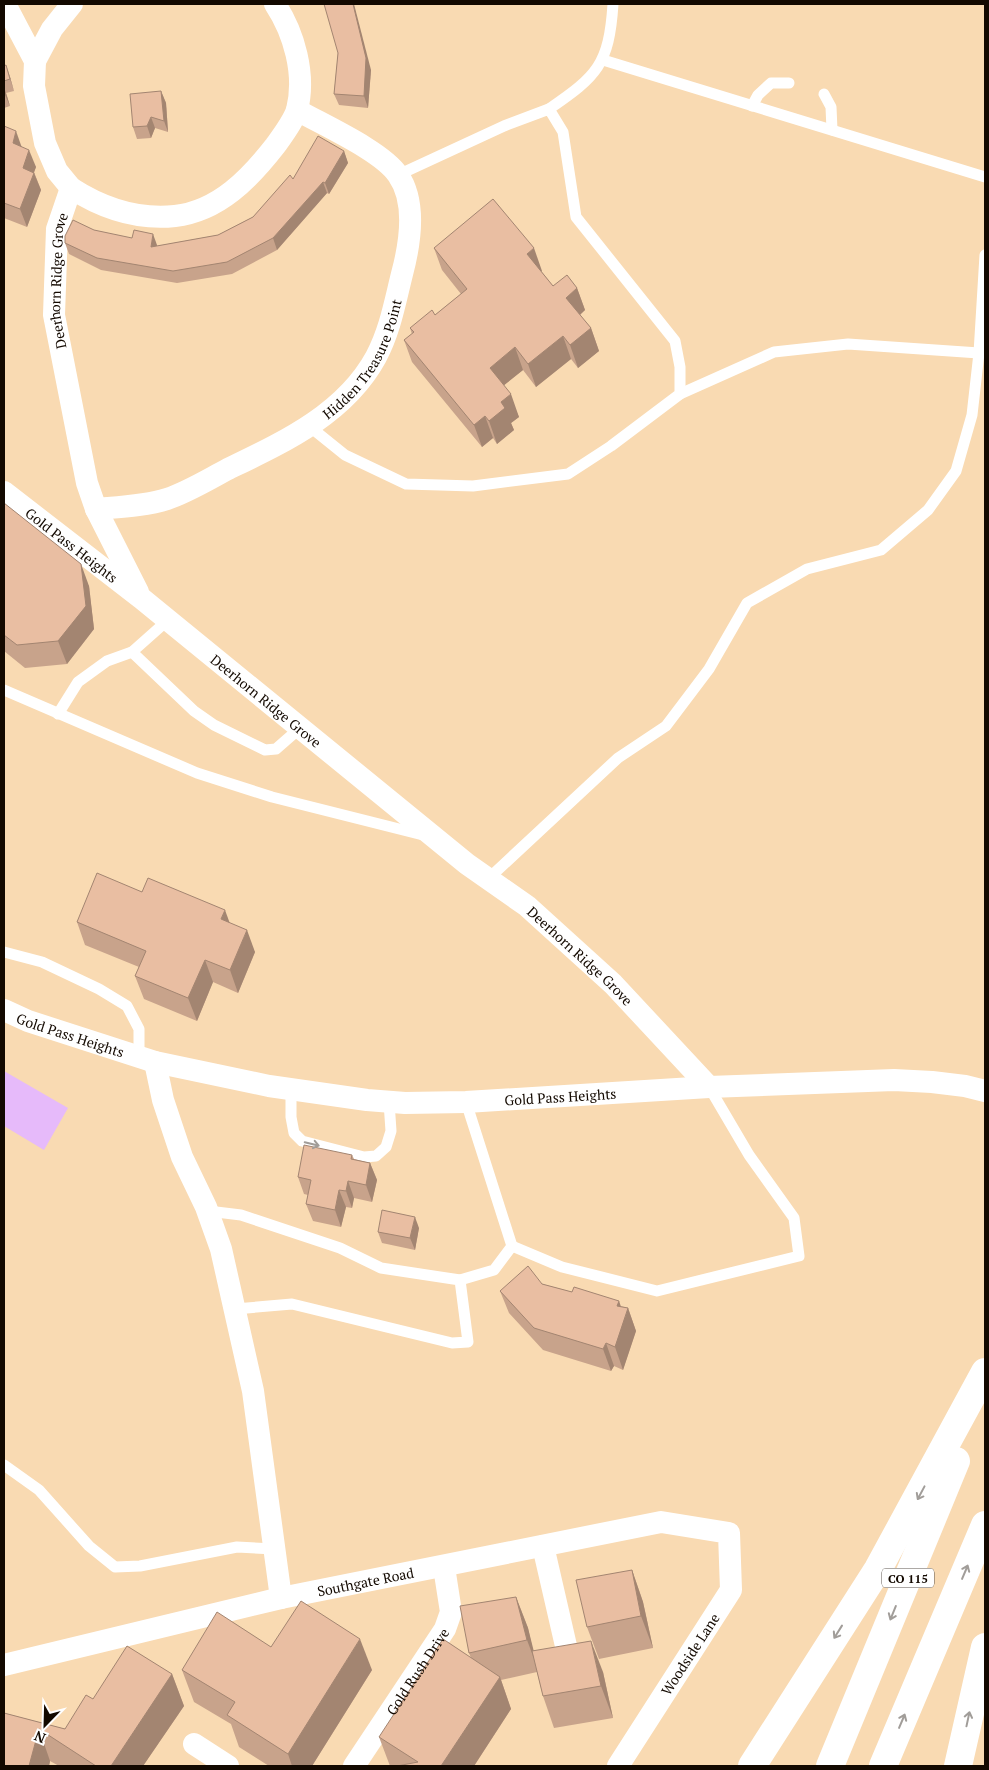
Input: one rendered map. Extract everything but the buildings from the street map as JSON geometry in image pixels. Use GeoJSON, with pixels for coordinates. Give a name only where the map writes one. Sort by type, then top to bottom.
{"type":"FeatureCollection","features":[{"type":"Feature","properties":{"kind":"highway"},"geometry":{"type":"LineString","coordinates":[[752,1766],[878,1569],[985,1372]]}},
{"type":"Feature","properties":{"kind":"highway","name":"CO 115"},"geometry":{"type":"LineString","coordinates":[[830,1766],[985,1390]]}},
{"type":"Feature","properties":{"kind":"highway"},"geometry":{"type":"LineString","coordinates":[[882,1766],[985,1526]]}},
{"type":"Feature","properties":{"kind":"highway"},"geometry":{"type":"LineString","coordinates":[[958,1766],[985,1647]]}},
{"type":"Feature","properties":{"kind":"street"},"geometry":{"type":"LineString","coordinates":[[5,4],[35,60]]}},
{"type":"Feature","properties":{"kind":"street"},"geometry":{"type":"LineString","coordinates":[[35,60],[52,29],[72,4]]}},
{"type":"Feature","properties":{"kind":"street","name":"Deerhorn Ridge Grove"},"geometry":{"type":"LineString","coordinates":[[35,60],[34,86],[45,143],[57,171],[71,188],[90,200],[117,211],[145,217],[176,216],[201,209],[222,198],[247,181],[285,133],[297,110],[299,87],[295,45],[287,23],[275,4]]}},
{"type":"Feature","properties":{"kind":"street","name":"Hidden Treasure Point"},"geometry":{"type":"LineString","coordinates":[[96,509],[166,499],[262,453],[331,410],[364,375],[376,356],[388,328],[407,254],[410,222],[407,194],[398,175],[386,162],[297,110]]}},
{"type":"Feature","properties":{"kind":"street","name":"Deerhorn Ridge Grove"},"geometry":{"type":"LineString","coordinates":[[71,188],[57,229],[54,315],[87,483],[96,509],[141,598],[434,838],[527,906],[614,984],[709,1087]]}},
{"type":"Feature","properties":{"kind":"street","name":"Gold Pass Heights"},"geometry":{"type":"LineString","coordinates":[[4,492],[141,598]]}},
{"type":"Feature","properties":{"kind":"street","name":"Gold Pass Heights"},"geometry":{"type":"LineString","coordinates":[[4,1010],[28,1021],[147,1060],[291,1089],[389,1102],[466,1102],[709,1087],[894,1080],[932,1082],[965,1086],[985,1091]]}},
{"type":"Feature","properties":{"kind":"street"},"geometry":{"type":"LineString","coordinates":[[147,1060],[182,1157],[208,1211],[221,1249],[253,1391],[281,1598]]}},
{"type":"Feature","properties":{"kind":"street","name":"Southgate Road"},"geometry":{"type":"LineString","coordinates":[[4,1665],[281,1598],[444,1567],[661,1522],[729,1533]]}},
{"type":"Feature","properties":{"kind":"street","name":"Woodside Lane"},"geometry":{"type":"LineString","coordinates":[[618,1766],[731,1590],[729,1533]]}},
{"type":"Feature","properties":{"kind":"street"},"geometry":{"type":"LineString","coordinates":[[543,1546],[569,1659]]}},
{"type":"Feature","properties":{"kind":"street","name":"Gold Rush Drive"},"geometry":{"type":"LineString","coordinates":[[354,1766],[445,1629],[451,1612],[444,1567]]}},
{"type":"Feature","properties":{"kind":"street"},"geometry":{"type":"LineString","coordinates":[[194,1744],[228,1766]]}},
{"type":"Feature","properties":{"kind":"lane"},"geometry":{"type":"LineString","coordinates":[[398,175],[504,126],[548,109],[582,86],[603,60],[611,29],[613,4]]}},
{"type":"Feature","properties":{"kind":"lane"},"geometry":{"type":"LineString","coordinates":[[603,60],[985,177]]}},
{"type":"Feature","properties":{"kind":"lane"},"geometry":{"type":"LineString","coordinates":[[752,106],[758,95],[771,83],[789,83]]}},
{"type":"Feature","properties":{"kind":"lane"},"geometry":{"type":"LineString","coordinates":[[824,94],[831,107],[832,130]]}},
{"type":"Feature","properties":{"kind":"lane"},"geometry":{"type":"LineString","coordinates":[[548,109],[563,132],[576,217],[675,341],[680,367],[680,394]]}},
{"type":"Feature","properties":{"kind":"lane"},"geometry":{"type":"LineString","coordinates":[[488,879],[618,758],[666,726],[709,669],[748,604],[807,569],[881,550],[928,510],[956,471],[972,415],[980,353],[985,255]]}},
{"type":"Feature","properties":{"kind":"lane"},"geometry":{"type":"LineString","coordinates":[[308,426],[345,455],[406,484],[473,486],[568,474],[612,446],[680,394],[774,352],[848,344],[980,353]]}},
{"type":"Feature","properties":{"kind":"lane"},"geometry":{"type":"LineString","coordinates":[[58,714],[78,682],[108,661],[132,652],[168,620]]}},
{"type":"Feature","properties":{"kind":"lane"},"geometry":{"type":"LineString","coordinates":[[132,652],[194,711],[214,725],[265,750],[276,749],[300,728]]}},
{"type":"Feature","properties":{"kind":"lane"},"geometry":{"type":"LineString","coordinates":[[4,690],[197,773],[272,797],[434,838]]}},
{"type":"Feature","properties":{"kind":"lane","name":"Gold Pass Heights"},"geometry":{"type":"LineString","coordinates":[[4,952],[42,962],[98,988],[127,1006],[139,1029],[147,1060]]}},
{"type":"Feature","properties":{"kind":"lane"},"geometry":{"type":"LineString","coordinates":[[466,1102],[512,1246],[562,1267],[656,1291],[799,1256],[794,1218],[749,1155],[709,1087]]}},
{"type":"Feature","properties":{"kind":"lane"},"geometry":{"type":"LineString","coordinates":[[291,1089],[291,1117],[294,1133],[302,1141],[364,1157],[376,1156],[386,1147],[391,1131],[389,1102]]}},
{"type":"Feature","properties":{"kind":"lane"},"geometry":{"type":"LineString","coordinates":[[208,1211],[241,1214],[340,1248],[381,1268],[460,1280],[494,1270],[512,1246]]}},
{"type":"Feature","properties":{"kind":"lane"},"geometry":{"type":"LineString","coordinates":[[235,1309],[292,1304],[452,1343],[468,1342],[460,1280]]}},
{"type":"Feature","properties":{"kind":"lane"},"geometry":{"type":"LineString","coordinates":[[4,1465],[39,1490],[89,1546],[115,1567],[140,1566],[237,1546],[275,1549]]}},
{"type":"Feature","properties":{"kind":"shaded area"},"geometry":{"type":"Polygon","coordinates":[[[4,1071],[68,1108],[44,1150],[4,1126],[4,1071]]]}}]}
